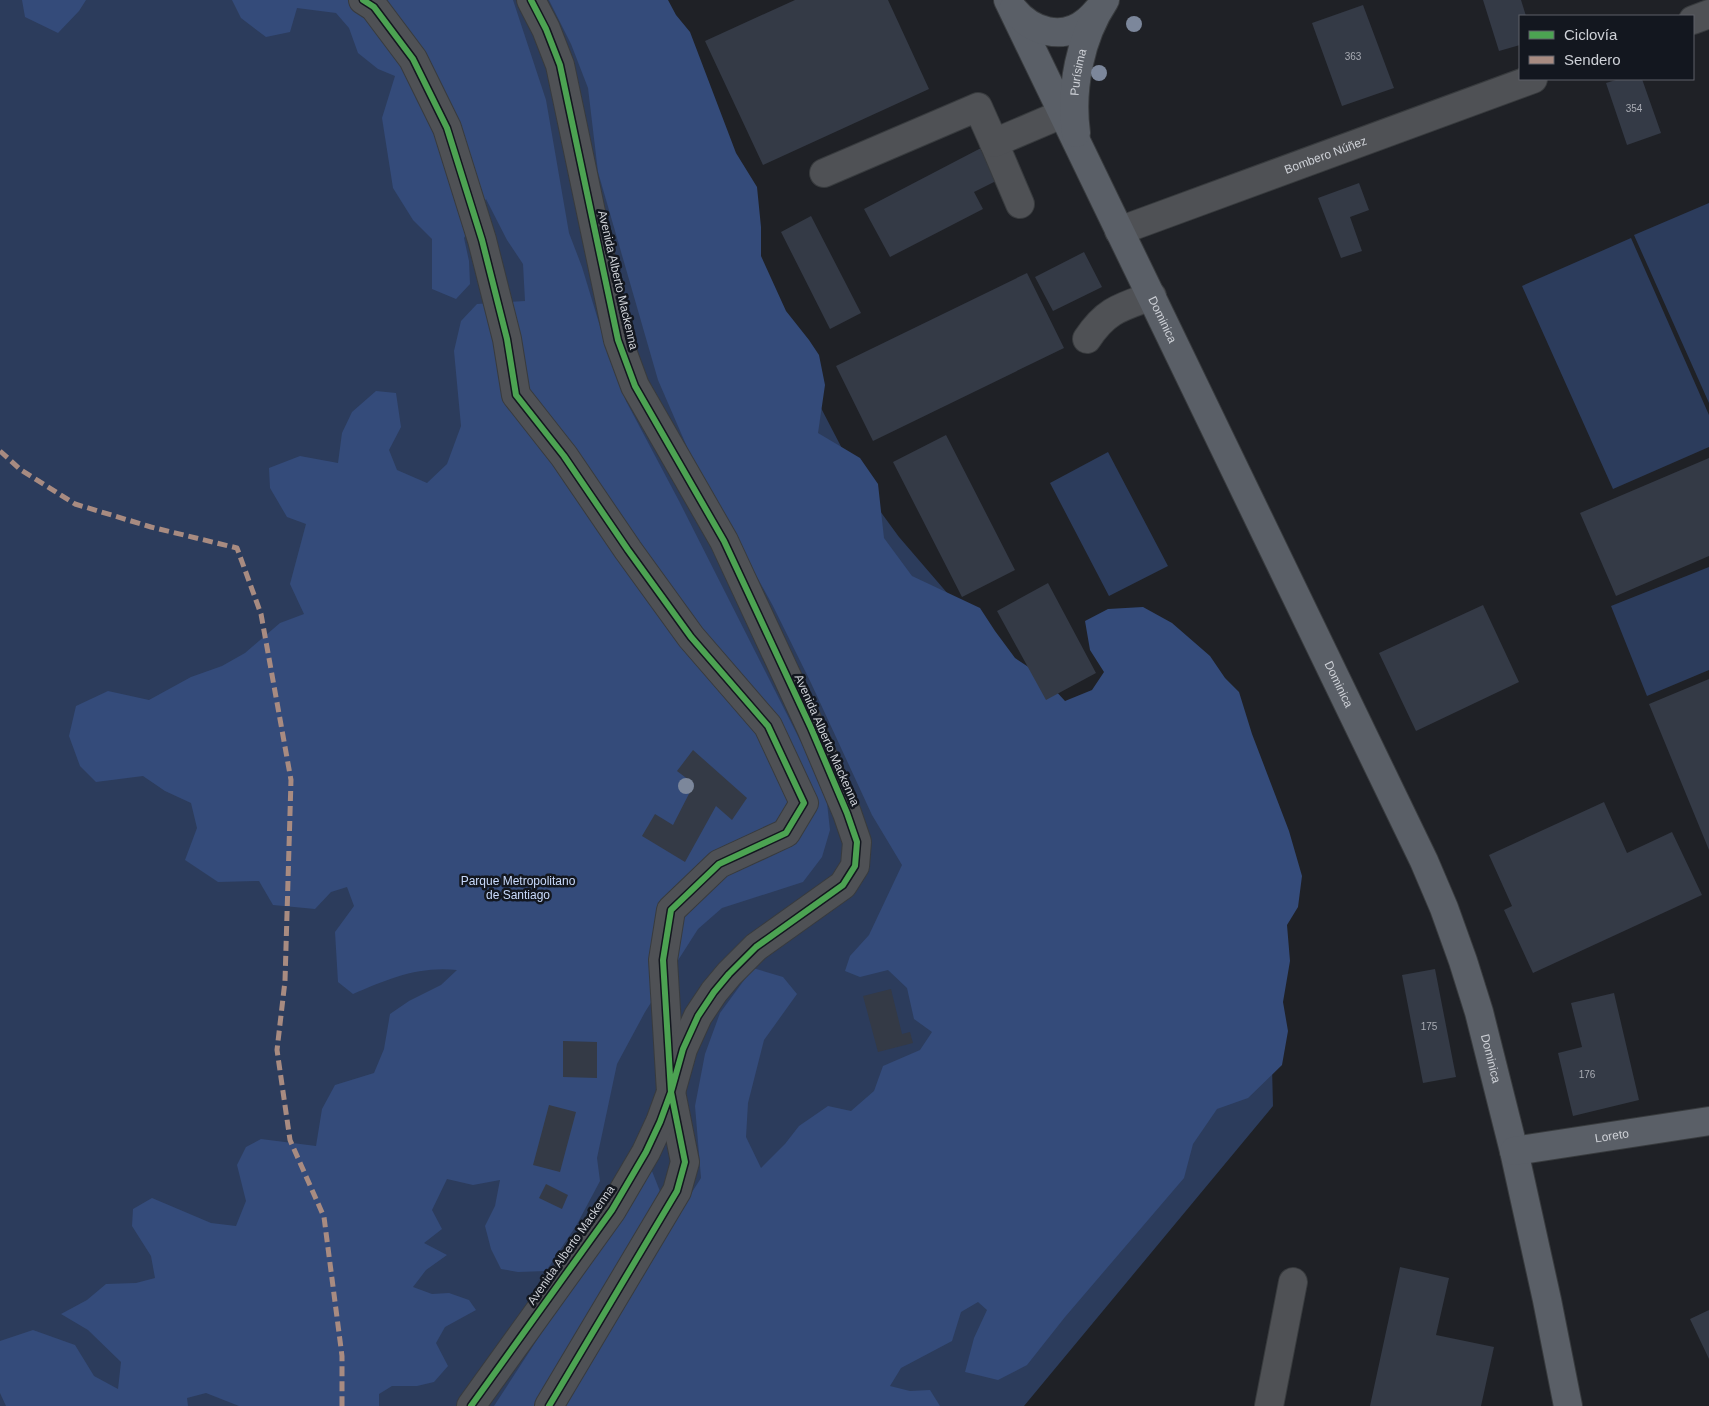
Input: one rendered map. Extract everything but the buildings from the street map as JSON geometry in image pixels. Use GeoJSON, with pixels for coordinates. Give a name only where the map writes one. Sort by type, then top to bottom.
{"type":"FeatureCollection","features":[{"type":"Feature","properties":{"kind":"main road"},"geometry":{"type":"LineString","coordinates":[[1009,3],[1022,20],[1037,29],[1054,32],[1071,30],[1086,22],[1101,5]]}},
{"type":"Feature","properties":{"kind":"main road","name":"Dominica"},"geometry":{"type":"LineString","coordinates":[[1009,3],[1420,852],[1444,908],[1479,1012],[1514,1150],[1568,1406]]}},
{"type":"Feature","properties":{"kind":"main road","name":"Purísima"},"geometry":{"type":"LineString","coordinates":[[1079,149],[1075,109],[1076,78],[1086,39],[1101,5]]}},
{"type":"Feature","properties":{"kind":"main road","name":"Loreto"},"geometry":{"type":"LineString","coordinates":[[1514,1150],[1709,1121]]}},
{"type":"Feature","properties":{"kind":"street"},"geometry":{"type":"LineString","coordinates":[[363,0],[374,7],[413,59],[447,128],[484,249],[507,339],[516,395],[564,456],[691,638],[768,726],[804,803],[786,833],[719,864],[671,910],[663,960],[671,1092],[685,1162],[677,1191],[550,1406]]}},
{"type":"Feature","properties":{"kind":"street","name":"Avenida Alberto Mackenna"},"geometry":{"type":"LineString","coordinates":[[471,1406],[612,1210],[646,1152],[671,1092],[683,1049],[698,1016],[714,992],[756,947],[843,885],[855,866],[857,842],[847,813],[811,728],[724,541],[634,386],[618,340],[560,65],[546,29],[531,0]]}},
{"type":"Feature","properties":{"kind":"street"},"geometry":{"type":"LineString","coordinates":[[1694,20],[1709,14]]}},
{"type":"Feature","properties":{"kind":"street","name":"Bombero Núñez"},"geometry":{"type":"LineString","coordinates":[[1119,231],[1530,80]]}},
{"type":"Feature","properties":{"kind":"street"},"geometry":{"type":"LineString","coordinates":[[824,173],[978,107],[1020,204]]}},
{"type":"Feature","properties":{"kind":"street"},"geometry":{"type":"LineString","coordinates":[[994,143],[1062,114]]}},
{"type":"Feature","properties":{"kind":"street"},"geometry":{"type":"LineString","coordinates":[[1087,339],[1096,325],[1117,308],[1152,296]]}},
{"type":"Feature","properties":{"kind":"street"},"geometry":{"type":"LineString","coordinates":[[1268,1406],[1292,1282]]}},
{"type":"Feature","properties":{"kind":"green space","name":"Parque Metropolitano de Santiago"},"geometry":{"type":"Polygon","coordinates":[[[0,0],[609,0],[861,485],[899,537],[1253,948],[1270,988],[1273,1106],[1024,1406],[0,1406],[0,0]]]}},
{"type":"Feature","properties":{"kind":"green space"},"geometry":{"type":"Polygon","coordinates":[[[22,0],[86,0],[79,11],[58,33],[25,17],[22,0]]]}},
{"type":"Feature","properties":{"kind":"green space"},"geometry":{"type":"Polygon","coordinates":[[[232,0],[513,0],[546,100],[569,233],[626,401],[679,501],[811,762],[827,803],[830,830],[822,857],[803,882],[722,908],[698,929],[645,1012],[617,1064],[597,1158],[600,1181],[576,1226],[546,1271],[518,1272],[501,1269],[491,1249],[485,1226],[495,1206],[500,1180],[473,1185],[447,1179],[432,1210],[442,1229],[424,1243],[447,1255],[426,1270],[413,1287],[432,1294],[449,1293],[469,1300],[476,1310],[445,1327],[436,1343],[448,1366],[434,1382],[417,1386],[392,1386],[379,1394],[379,1406],[239,1406],[206,1393],[187,1398],[188,1406],[6,1406],[0,1393],[0,1341],[33,1330],[75,1345],[94,1376],[118,1389],[121,1362],[88,1330],[61,1314],[87,1300],[106,1284],[136,1283],[155,1278],[151,1256],[132,1226],[133,1209],[152,1198],[211,1223],[236,1226],[246,1201],[237,1165],[246,1147],[261,1139],[316,1146],[322,1109],[335,1085],[374,1073],[384,1049],[390,1014],[409,1001],[441,985],[457,970],[443,969],[416,972],[391,979],[353,994],[338,982],[335,932],[354,906],[347,887],[331,892],[315,909],[273,905],[259,881],[218,882],[185,860],[197,828],[191,803],[165,791],[143,776],[96,782],[80,766],[69,736],[76,706],[108,691],[149,700],[191,677],[222,666],[245,653],[280,623],[304,614],[290,584],[306,524],[287,517],[270,488],[269,468],[300,456],[338,463],[342,433],[352,412],[376,391],[396,393],[401,427],[389,450],[397,470],[427,483],[447,464],[461,426],[454,351],[461,321],[477,304],[525,301],[523,264],[507,240],[486,199],[464,238],[469,261],[470,284],[456,299],[432,289],[432,239],[413,220],[393,188],[382,118],[395,76],[378,69],[358,53],[349,28],[336,13],[297,8],[290,32],[266,37],[241,18],[232,0]]]}},
{"type":"Feature","properties":{"kind":"green space"},"geometry":{"type":"Polygon","coordinates":[[[549,0],[668,0],[676,15],[690,32],[736,153],[757,187],[761,227],[761,256],[786,311],[819,355],[825,385],[818,433],[860,458],[878,484],[884,538],[912,576],[980,608],[1015,658],[1042,676],[1065,701],[1092,690],[1104,672],[1090,650],[1085,621],[1108,609],[1143,607],[1172,623],[1210,656],[1225,678],[1239,692],[1252,734],[1289,831],[1302,876],[1298,907],[1287,925],[1290,961],[1283,1002],[1288,1031],[1282,1065],[1248,1098],[1217,1109],[1193,1144],[1184,1178],[1065,1317],[1027,1365],[998,1380],[965,1372],[974,1338],[987,1310],[978,1302],[961,1312],[952,1341],[901,1368],[890,1386],[910,1391],[930,1390],[940,1406],[564,1406],[641,1272],[701,1178],[695,1106],[705,1054],[720,1013],[753,968],[783,977],[797,994],[764,1040],[748,1103],[746,1137],[761,1168],[785,1144],[799,1126],[828,1106],[851,1111],[874,1091],[883,1066],[920,1050],[932,1032],[914,1019],[907,988],[888,970],[860,977],[845,971],[850,956],[869,935],[902,865],[872,815],[773,606],[694,463],[658,380],[598,172],[588,88],[571,44],[549,0]]]}},
{"type":"Feature","properties":{"kind":"green space"},"geometry":{"type":"Polygon","coordinates":[[[1709,203],[1709,403],[1634,235],[1709,203]]]}},
{"type":"Feature","properties":{"kind":"green space"},"geometry":{"type":"Polygon","coordinates":[[[1631,238],[1709,415],[1709,447],[1613,489],[1522,286],[1631,238]]]}},
{"type":"Feature","properties":{"kind":"green space"},"geometry":{"type":"Polygon","coordinates":[[[1108,452],[1168,566],[1109,596],[1050,483],[1108,452]]]}},
{"type":"Feature","properties":{"kind":"green space"},"geometry":{"type":"Polygon","coordinates":[[[1709,567],[1709,670],[1647,696],[1611,606],[1709,567]]]}},
{"type":"Feature","properties":{"kind":"green space"},"geometry":{"type":"Polygon","coordinates":[[[650,1166],[661,1194],[535,1406],[494,1406],[650,1166]]]}},
{"type":"Feature","properties":{"kind":"marked path"},"geometry":{"type":"LineString","coordinates":[[0,451],[21,470],[75,504],[151,527],[237,548],[261,614],[291,780],[285,981],[277,1050],[290,1140],[324,1217],[342,1356],[342,1406]]}},
{"type":"Feature","properties":{"kind":"cycle path"},"geometry":{"type":"LineString","coordinates":[[363,0],[374,7],[413,59],[447,128],[482,240],[507,339],[516,395],[564,456],[628,550],[691,637],[768,726],[804,803],[786,833],[719,864],[671,910],[663,960],[671,1092],[685,1162],[677,1191],[549,1406]]}},
{"type":"Feature","properties":{"kind":"cycle path"},"geometry":{"type":"LineString","coordinates":[[471,1406],[612,1210],[646,1152],[671,1092],[683,1049],[698,1016],[714,992],[756,947],[843,885],[855,866],[857,842],[847,813],[811,728],[724,541],[635,386],[618,340],[560,65],[546,29],[531,0]]}}]}
